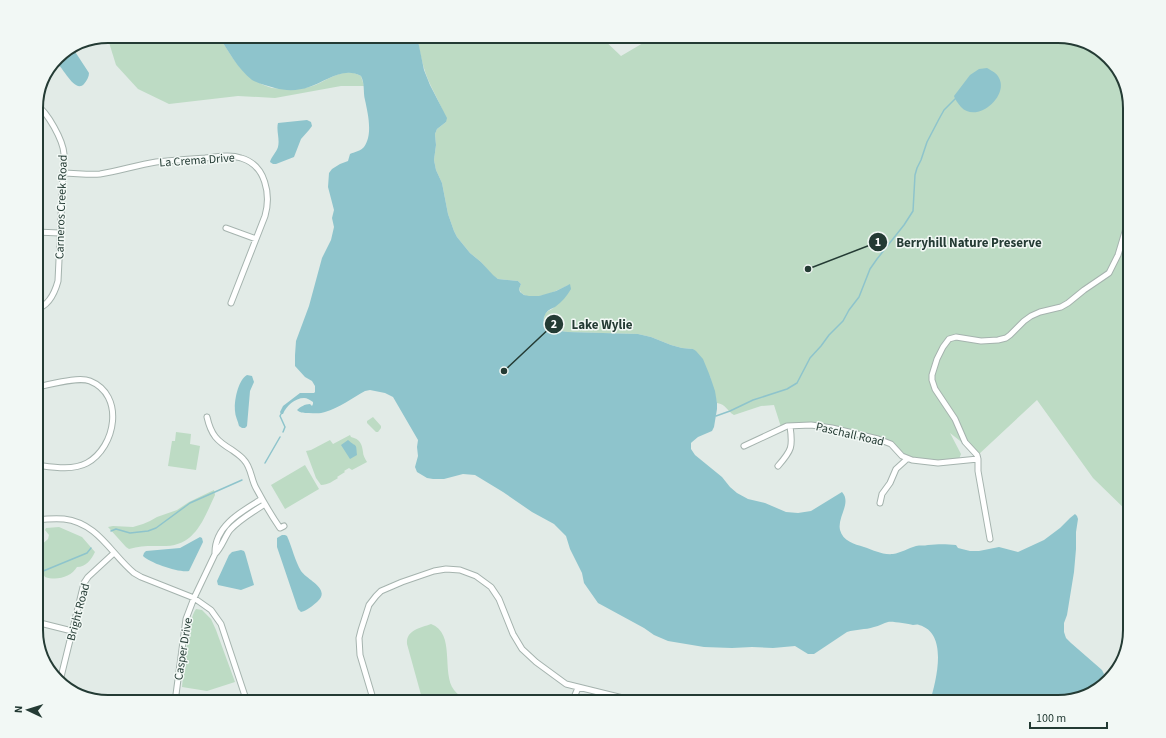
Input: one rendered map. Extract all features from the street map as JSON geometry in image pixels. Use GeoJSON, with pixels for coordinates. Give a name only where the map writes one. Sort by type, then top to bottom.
{"type":"FeatureCollection","features":[{"type":"Feature","properties":{"kind":"street","name":"Carneros Creek Road"},"geometry":{"type":"LineString","coordinates":[[43,111],[62,143],[64,154],[58,281],[55,291],[48,302],[43,306]]}},
{"type":"Feature","properties":{"kind":"street","name":"La Crema Drive"},"geometry":{"type":"LineString","coordinates":[[63,173],[95,174],[157,162],[224,156],[236,156],[249,161],[258,169],[264,180],[268,203],[256,239],[231,303]]}},
{"type":"Feature","properties":{"kind":"street"},"geometry":{"type":"LineString","coordinates":[[226,228],[256,239]]}},
{"type":"Feature","properties":{"kind":"street"},"geometry":{"type":"LineString","coordinates":[[43,232],[60,233]]}},
{"type":"Feature","properties":{"kind":"street"},"geometry":{"type":"LineString","coordinates":[[990,539],[978,471],[978,459],[965,442],[955,419],[935,389],[932,375],[937,359],[944,344],[949,339],[956,337],[995,341],[1006,338],[1031,316],[1040,312],[1061,308],[1084,290],[1106,276],[1118,256],[1123,239]]}},
{"type":"Feature","properties":{"kind":"street"},"geometry":{"type":"LineString","coordinates":[[43,386],[77,380],[90,381],[105,391],[113,409],[111,430],[102,451],[87,463],[73,467],[63,468],[43,466]]}},
{"type":"Feature","properties":{"kind":"street"},"geometry":{"type":"LineString","coordinates":[[206,418],[214,437],[246,462],[262,499],[279,527],[284,526]]}},
{"type":"Feature","properties":{"kind":"street"},"geometry":{"type":"LineString","coordinates":[[778,466],[785,458],[792,445],[790,426]]}},
{"type":"Feature","properties":{"kind":"street","name":"Paschall Road"},"geometry":{"type":"LineString","coordinates":[[744,446],[790,426],[820,426],[878,438],[891,444],[902,456],[907,459]]}},
{"type":"Feature","properties":{"kind":"street"},"geometry":{"type":"LineString","coordinates":[[880,503],[882,494],[890,483],[896,469],[907,459],[938,463],[978,459]]}},
{"type":"Feature","properties":{"kind":"street"},"geometry":{"type":"LineString","coordinates":[[215,554],[215,548],[218,540],[226,525],[238,514],[262,499]]}},
{"type":"Feature","properties":{"kind":"street"},"geometry":{"type":"LineString","coordinates":[[215,554],[227,534],[236,524],[266,504]]}},
{"type":"Feature","properties":{"kind":"street"},"geometry":{"type":"LineString","coordinates":[[43,520],[64,519],[82,523],[99,535],[114,553],[130,569],[141,577],[194,598],[211,610],[221,624],[246,695]]}},
{"type":"Feature","properties":{"kind":"street","name":"Bright Road"},"geometry":{"type":"LineString","coordinates":[[61,675],[84,583],[88,577],[114,553]]}},
{"type":"Feature","properties":{"kind":"street","name":"Casper Drive"},"geometry":{"type":"LineString","coordinates":[[176,695],[186,619],[194,598],[215,554]]}},
{"type":"Feature","properties":{"kind":"street"},"geometry":{"type":"LineString","coordinates":[[372,695],[359,648],[359,638],[369,605],[381,591],[427,573],[446,569],[460,570],[476,576],[491,587],[499,598],[513,634],[522,649],[536,662],[566,684],[608,695]]}},
{"type":"Feature","properties":{"kind":"street"},"geometry":{"type":"LineString","coordinates":[[43,624],[72,631]]}},
{"type":"Feature","properties":{"kind":"street"},"geometry":{"type":"LineString","coordinates":[[575,695],[578,688]]}},
{"type":"Feature","properties":{"kind":"green space"},"geometry":{"type":"Polygon","coordinates":[[[109,43],[223,43],[240,68],[254,80],[272,88],[307,88],[334,76],[347,73],[354,73],[361,76],[364,86],[341,86],[275,98],[238,96],[169,104],[138,89],[116,65],[109,43]]]}},
{"type":"Feature","properties":{"kind":"green space"},"geometry":{"type":"Polygon","coordinates":[[[418,43],[607,43],[621,56],[643,43],[1058,43],[1075,45],[1101,59],[1112,72],[1120,87],[1123,104],[1123,507],[1093,478],[1037,400],[978,455],[950,433],[961,454],[959,459],[935,462],[906,457],[892,444],[832,426],[781,427],[774,405],[761,406],[734,415],[724,406],[717,403],[710,376],[693,349],[671,345],[651,337],[638,334],[568,332],[553,330],[544,325],[546,313],[554,308],[568,285],[557,291],[542,296],[535,297],[523,294],[519,289],[521,284],[518,281],[498,279],[492,275],[481,262],[470,253],[454,231],[448,214],[442,183],[436,170],[434,160],[436,145],[435,134],[437,129],[446,122],[441,107],[425,73],[418,43]]]}},
{"type":"Feature","properties":{"kind":"green space"},"geometry":{"type":"Polygon","coordinates":[[[373,417],[381,426],[378,432],[376,432],[367,423],[367,421],[373,417]]]}},
{"type":"Feature","properties":{"kind":"green space"},"geometry":{"type":"Polygon","coordinates":[[[176,432],[191,434],[190,444],[200,446],[196,470],[168,466],[172,441],[175,441],[176,432]]]}},
{"type":"Feature","properties":{"kind":"green space"},"geometry":{"type":"Polygon","coordinates":[[[350,435],[360,442],[367,462],[352,470],[349,468],[337,477],[338,478],[328,484],[321,485],[316,478],[306,451],[330,440],[333,444],[350,435]]]}},
{"type":"Feature","properties":{"kind":"green space"},"geometry":{"type":"Polygon","coordinates":[[[305,465],[319,489],[285,509],[271,485],[305,465]]]}},
{"type":"Feature","properties":{"kind":"green space"},"geometry":{"type":"Polygon","coordinates":[[[214,490],[215,495],[203,521],[198,529],[185,541],[166,546],[143,546],[129,549],[108,527],[133,527],[143,524],[177,510],[189,502],[214,490]]]}},
{"type":"Feature","properties":{"kind":"green space"},"geometry":{"type":"Polygon","coordinates":[[[59,527],[82,537],[95,552],[92,558],[83,566],[77,567],[67,576],[54,579],[45,577],[43,574],[43,543],[48,539],[49,535],[45,530],[46,528],[59,527]]]}},
{"type":"Feature","properties":{"kind":"green space"},"geometry":{"type":"Polygon","coordinates":[[[196,609],[202,610],[211,619],[235,682],[207,691],[182,687],[189,634],[193,614],[196,609]]]}},
{"type":"Feature","properties":{"kind":"green space"},"geometry":{"type":"Polygon","coordinates":[[[431,624],[439,629],[446,644],[450,683],[459,695],[421,695],[407,644],[407,639],[411,633],[418,628],[431,624]]]}},
{"type":"Feature","properties":{"kind":"water"},"geometry":{"type":"Polygon","coordinates":[[[223,43],[418,43],[424,70],[447,118],[446,122],[437,129],[435,134],[436,145],[434,160],[436,170],[442,183],[448,214],[454,231],[470,253],[498,279],[518,281],[521,284],[519,289],[520,292],[524,295],[539,296],[556,291],[570,284],[571,289],[562,301],[548,311],[544,316],[544,325],[553,330],[568,332],[638,334],[651,337],[671,345],[693,349],[696,351],[703,359],[710,376],[715,391],[717,409],[712,431],[698,437],[691,443],[691,449],[695,455],[722,477],[737,493],[748,499],[765,503],[786,512],[798,513],[811,511],[842,492],[845,496],[845,505],[840,520],[841,534],[849,542],[856,545],[885,554],[899,553],[916,546],[939,544],[956,545],[958,548],[970,551],[979,551],[999,547],[1018,552],[1044,540],[1075,514],[1078,519],[1074,572],[1067,615],[1064,623],[1064,632],[1066,638],[1071,643],[1102,670],[1104,676],[1083,690],[1075,693],[1058,695],[932,695],[938,659],[934,637],[928,630],[919,625],[896,622],[888,622],[871,628],[847,632],[814,654],[808,654],[795,646],[773,648],[704,647],[668,641],[654,635],[598,603],[584,583],[582,573],[570,549],[566,536],[554,524],[532,512],[475,475],[463,474],[444,479],[433,479],[427,478],[417,472],[415,467],[418,456],[418,440],[393,397],[385,393],[370,390],[365,391],[345,403],[323,413],[299,412],[297,410],[304,405],[310,404],[312,406],[313,404],[313,402],[308,399],[301,398],[291,403],[283,414],[281,414],[280,412],[283,406],[300,393],[315,392],[315,386],[312,381],[305,377],[295,366],[296,341],[309,306],[322,258],[331,240],[334,227],[332,218],[334,210],[328,187],[329,173],[332,169],[348,161],[350,154],[364,147],[367,142],[369,131],[368,118],[361,76],[354,73],[341,74],[309,87],[283,90],[252,80],[242,71],[223,43]]]}},
{"type":"Feature","properties":{"kind":"water"},"geometry":{"type":"Polygon","coordinates":[[[75,52],[89,73],[84,84],[80,86],[73,83],[59,66],[75,52]]]}},
{"type":"Feature","properties":{"kind":"water"},"geometry":{"type":"Polygon","coordinates":[[[987,68],[998,76],[1001,85],[1000,93],[990,106],[983,110],[975,112],[968,111],[961,107],[954,96],[970,75],[979,69],[987,68]]]}},
{"type":"Feature","properties":{"kind":"water"},"geometry":{"type":"Polygon","coordinates":[[[307,120],[311,122],[312,126],[301,139],[294,157],[276,164],[270,162],[278,147],[278,123],[307,120]]]}},
{"type":"Feature","properties":{"kind":"water"},"geometry":{"type":"Polygon","coordinates":[[[247,375],[252,376],[254,382],[250,391],[247,426],[242,428],[239,426],[235,415],[235,402],[241,381],[247,375]]]}},
{"type":"Feature","properties":{"kind":"water"},"geometry":{"type":"Polygon","coordinates":[[[348,440],[356,446],[357,455],[350,459],[341,445],[348,440]]]}},
{"type":"Feature","properties":{"kind":"water"},"geometry":{"type":"Polygon","coordinates":[[[282,535],[287,536],[301,571],[317,585],[322,593],[317,602],[301,612],[298,609],[277,547],[277,538],[282,535]]]}},
{"type":"Feature","properties":{"kind":"water"},"geometry":{"type":"Polygon","coordinates":[[[200,537],[202,538],[203,542],[189,571],[165,567],[152,562],[143,556],[146,551],[180,548],[200,537]]]}},
{"type":"Feature","properties":{"kind":"water"},"geometry":{"type":"Polygon","coordinates":[[[241,550],[245,553],[254,585],[241,590],[218,585],[217,581],[229,555],[232,552],[241,550]]]}},
{"type":"Feature","properties":{"kind":"waterway"},"geometry":{"type":"LineString","coordinates":[[716,416],[753,400],[787,389],[797,383],[810,358],[843,321],[859,297],[870,269],[913,211],[915,175],[917,168],[927,142],[939,119],[944,110],[955,99]]}},
{"type":"Feature","properties":{"kind":"waterway"},"geometry":{"type":"LineString","coordinates":[[281,414],[280,416],[285,427],[283,432]]}},
{"type":"Feature","properties":{"kind":"waterway"},"geometry":{"type":"LineString","coordinates":[[265,463],[280,437]]}},
{"type":"Feature","properties":{"kind":"waterway"},"geometry":{"type":"LineString","coordinates":[[111,531],[116,529],[130,533],[148,531],[156,528],[190,503],[242,480]]}},
{"type":"Feature","properties":{"kind":"waterway"},"geometry":{"type":"LineString","coordinates":[[43,571],[87,553],[91,548]]}},
{"type":"Feature","properties":{"kind":"place","name":"Berryhill Nature Preserve"},"geometry":{"type":"Point","coordinates":[808,269]}},
{"type":"Feature","properties":{"kind":"place","name":"Lake Wylie"},"geometry":{"type":"Point","coordinates":[504,371]}}]}
